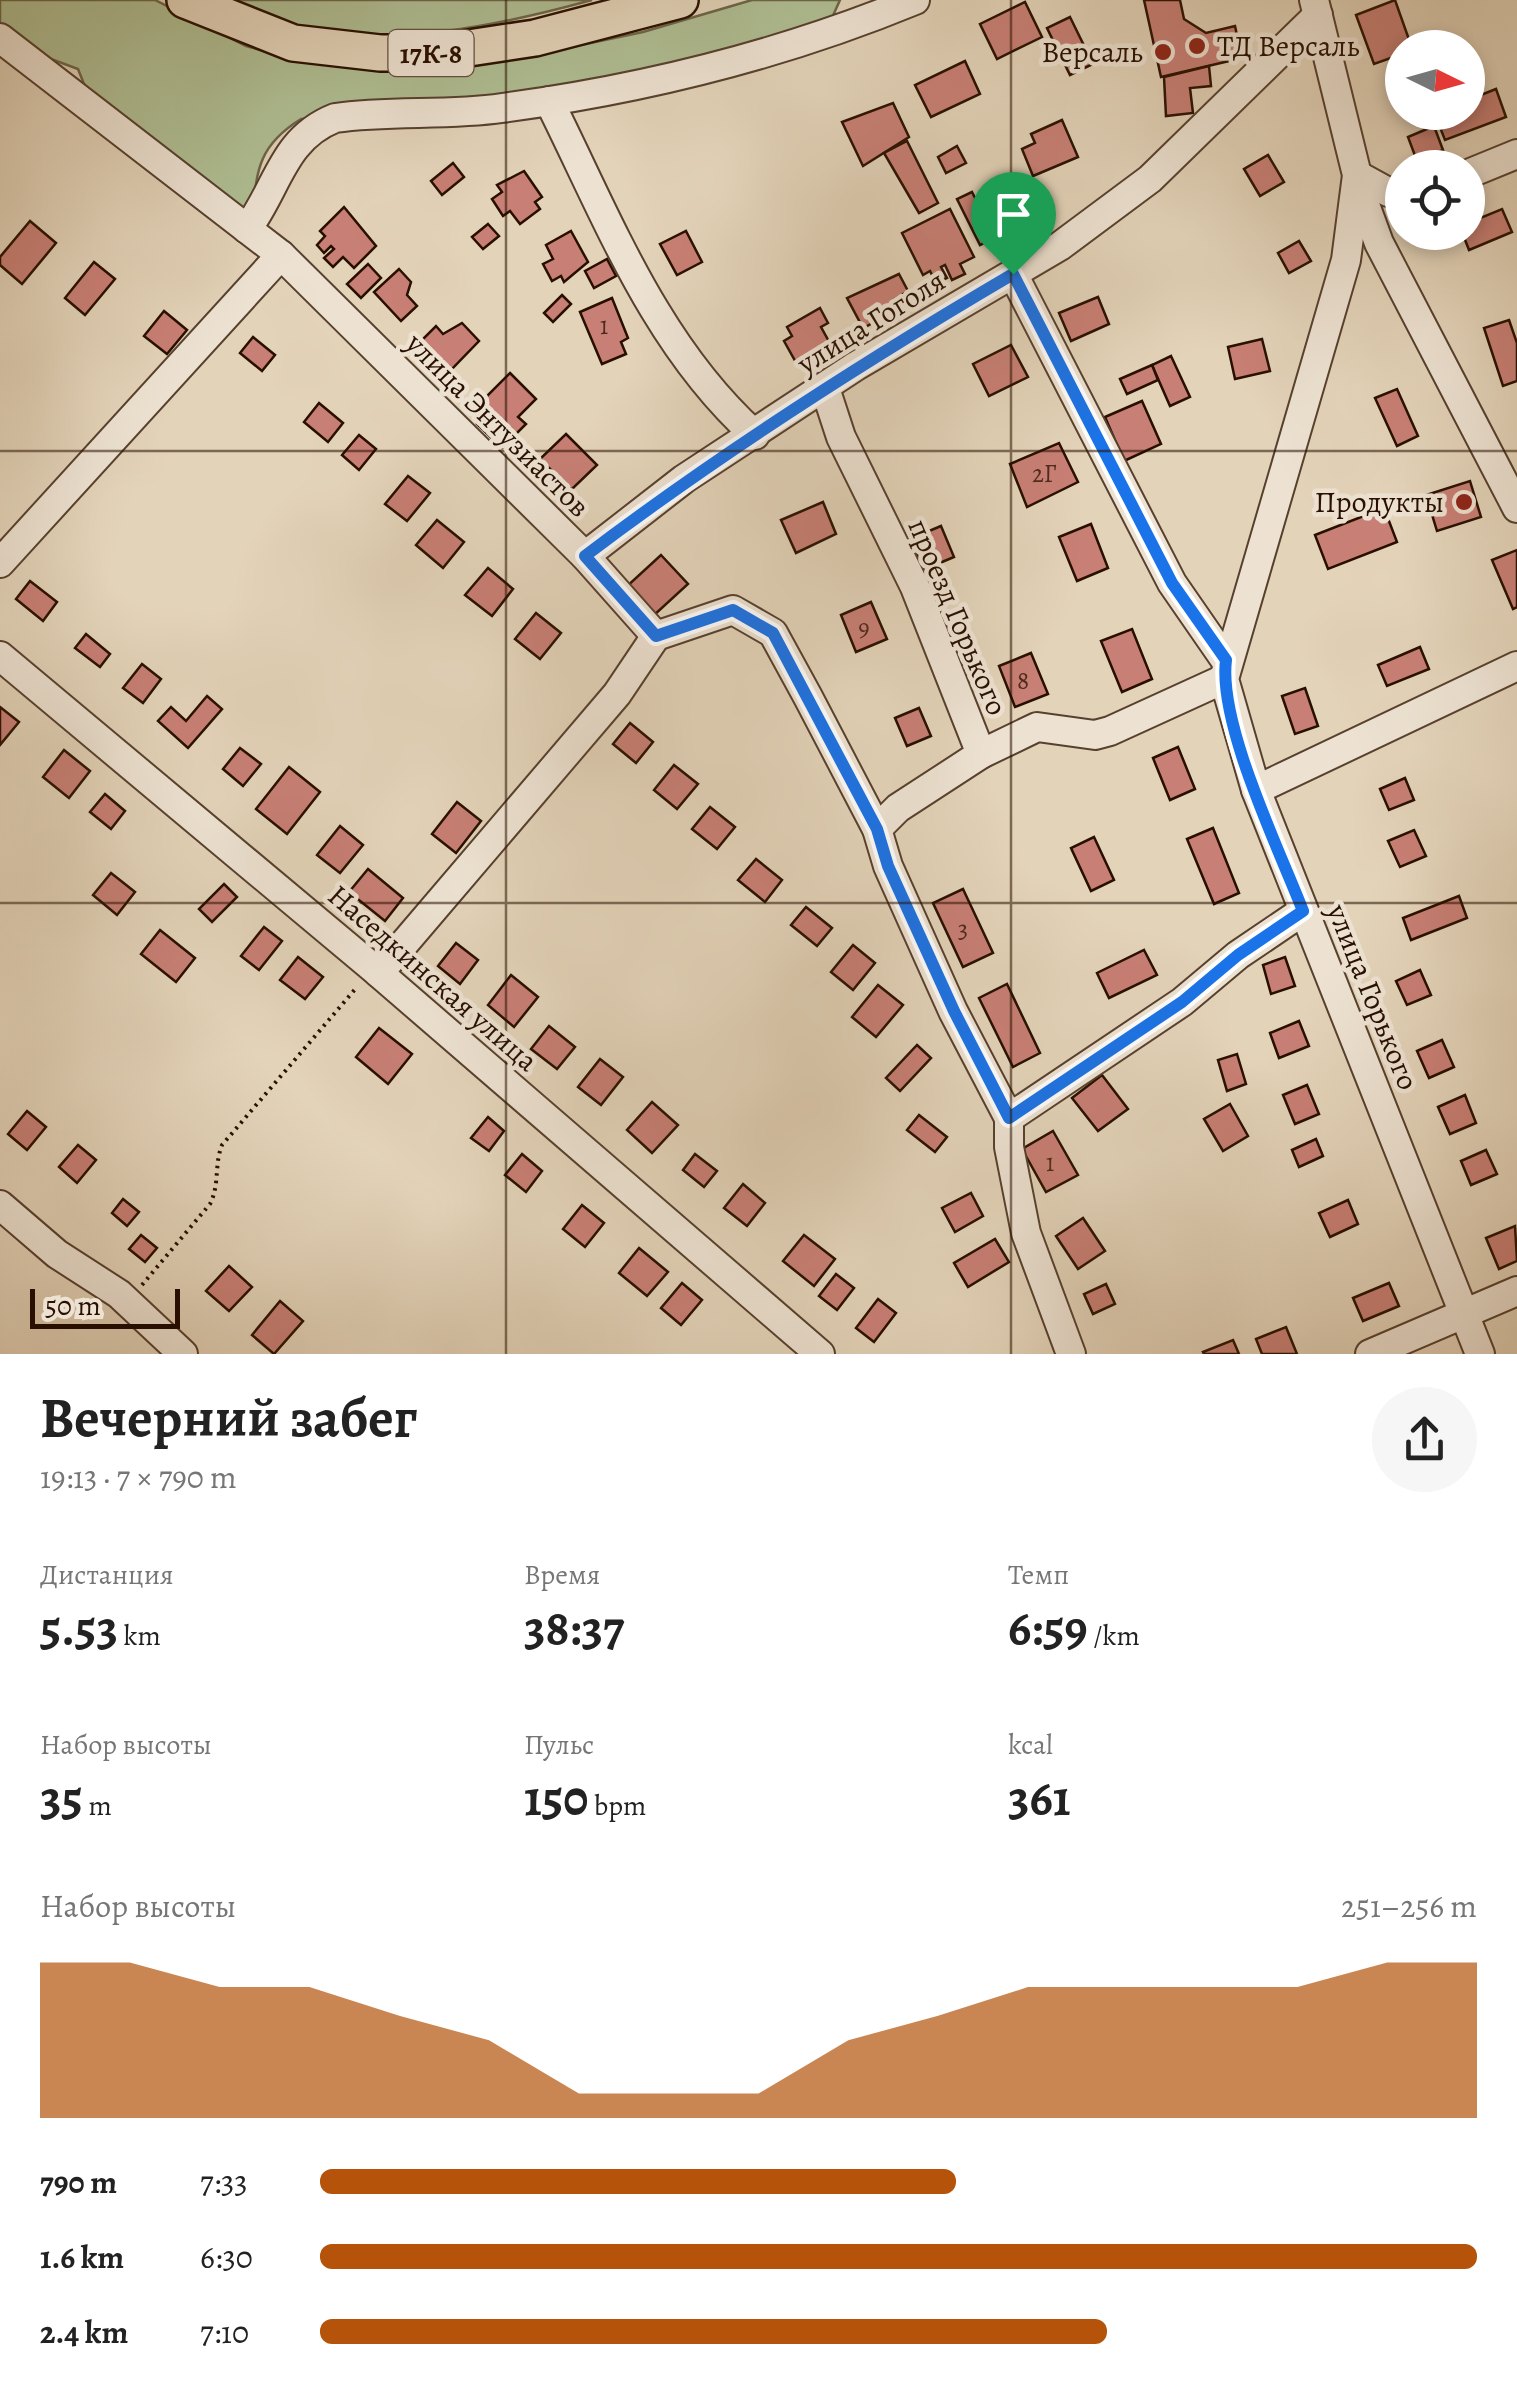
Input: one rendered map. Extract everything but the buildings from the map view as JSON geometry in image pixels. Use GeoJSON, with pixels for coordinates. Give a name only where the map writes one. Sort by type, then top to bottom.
{"type":"FeatureCollection","features":[{"type":"Feature","properties":{"kind":"main road","name":"17К-8"},"geometry":{"type":"LineString","coordinates":[[184,0],[294,44],[380,53],[436,53],[535,38],[680,0]]}},
{"type":"Feature","properties":{"kind":"street"},"geometry":{"type":"LineString","coordinates":[[247,229],[265,206],[278,168],[294,144],[316,125],[358,114],[499,109],[702,70],[834,34],[916,0]]}},
{"type":"Feature","properties":{"kind":"street"},"geometry":{"type":"LineString","coordinates":[[1316,7],[1357,175],[1378,243],[1517,508]]}},
{"type":"Feature","properties":{"kind":"street","name":"улица Гоголя"},"geometry":{"type":"LineString","coordinates":[[585,556],[684,479],[825,388],[1060,246],[1150,179],[1316,7]]}},
{"type":"Feature","properties":{"kind":"street","name":"улица Энтузиастов"},"geometry":{"type":"LineString","coordinates":[[0,38],[281,254],[585,556],[656,636]]}},
{"type":"Feature","properties":{"kind":"street"},"geometry":{"type":"LineString","coordinates":[[549,101],[660,323],[691,371],[754,435]]}},
{"type":"Feature","properties":{"kind":"street"},"geometry":{"type":"LineString","coordinates":[[1485,167],[1517,154]]}},
{"type":"Feature","properties":{"kind":"street"},"geometry":{"type":"LineString","coordinates":[[1357,175],[1385,190]]}},
{"type":"Feature","properties":{"kind":"street"},"geometry":{"type":"LineString","coordinates":[[981,754],[1038,727],[1095,736],[1225,670],[1346,260],[1357,175]]}},
{"type":"Feature","properties":{"kind":"street"},"geometry":{"type":"LineString","coordinates":[[0,563],[281,254]]}},
{"type":"Feature","properties":{"kind":"street","name":"улица Горького"},"geometry":{"type":"LineString","coordinates":[[1013,274],[1172,583],[1225,670],[1256,790],[1480,1354]]}},
{"type":"Feature","properties":{"kind":"street","name":"проезд Горького"},"geometry":{"type":"LineString","coordinates":[[825,388],[841,437],[915,587],[981,754],[898,808],[877,829]]}},
{"type":"Feature","properties":{"kind":"street"},"geometry":{"type":"LineString","coordinates":[[376,971],[618,694],[656,636],[733,610],[773,633],[877,829],[888,866],[954,1011],[1009,1118],[1010,1147],[1026,1233],[1072,1354]]}},
{"type":"Feature","properties":{"kind":"street","name":"Наседкинская улица"},"geometry":{"type":"LineString","coordinates":[[0,656],[376,971],[820,1354]]}},
{"type":"Feature","properties":{"kind":"street"},"geometry":{"type":"LineString","coordinates":[[1256,790],[1517,666]]}},
{"type":"Feature","properties":{"kind":"street"},"geometry":{"type":"LineString","coordinates":[[1009,1118],[1182,1002],[1238,955],[1303,911]]}},
{"type":"Feature","properties":{"kind":"street"},"geometry":{"type":"LineString","coordinates":[[0,1205],[56,1254],[128,1302],[183,1354]]}},
{"type":"Feature","properties":{"kind":"street"},"geometry":{"type":"LineString","coordinates":[[1370,1354],[1517,1291]]}},
{"type":"Feature","properties":{"kind":"path"},"geometry":{"type":"LineString","coordinates":[[128,1302],[210,1204],[217,1191],[216,1159],[222,1145],[376,971]]}},
{"type":"Feature","properties":{"kind":"green space"},"geometry":{"type":"Polygon","coordinates":[[[0,0],[155,0],[246,46],[289,58],[538,54],[643,32],[752,0],[840,0],[827,29],[500,108],[301,119],[272,143],[264,156],[256,184],[250,238],[90,99],[78,69],[19,47],[0,35],[0,0]]]}},
{"type":"Feature","properties":{"kind":"green space"},"geometry":{"type":"Polygon","coordinates":[[[224,0],[592,0],[445,31],[370,35],[296,26],[224,0]]]}},
{"type":"Feature","properties":{"kind":"place","name":"ТД Версаль"},"geometry":{"type":"Point","coordinates":[1197,46]}},
{"type":"Feature","properties":{"kind":"place","name":"Версаль"},"geometry":{"type":"Point","coordinates":[1163,52]}},
{"type":"Feature","properties":{"kind":"place","name":"Продукты"},"geometry":{"type":"Point","coordinates":[1464,502]}},
{"type":"Feature","properties":{"kind":"route"},"geometry":{"type":"LineString","coordinates":[[1013,274],[1172,583],[1226,660],[1224,679],[1236,732],[1303,911],[1238,955],[1182,1002],[1009,1118],[954,1011],[888,866],[877,829],[773,633],[733,610],[656,636],[585,556],[684,479],[856,366],[1013,274]]}}]}
